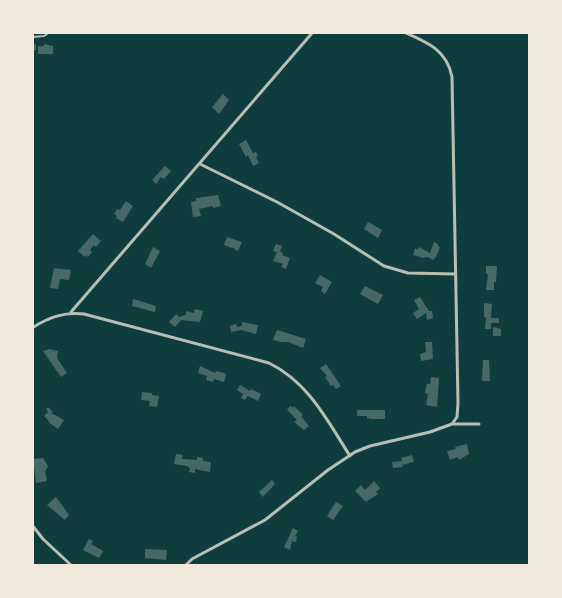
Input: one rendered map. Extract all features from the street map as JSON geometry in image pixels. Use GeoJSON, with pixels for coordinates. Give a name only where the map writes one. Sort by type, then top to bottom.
{"type":"FeatureCollection","features":[{"type":"Feature","properties":{"kind":"street"},"geometry":{"type":"LineString","coordinates":[[71,312],[314,32]]}},
{"type":"Feature","properties":{"kind":"street"},"geometry":{"type":"LineString","coordinates":[[404,32],[438,50],[446,59],[450,68],[453,99],[458,413],[452,424]]}},
{"type":"Feature","properties":{"kind":"street"},"geometry":{"type":"LineString","coordinates":[[200,164],[277,202],[334,234],[384,266],[408,273],[455,274]]}},
{"type":"Feature","properties":{"kind":"street"},"geometry":{"type":"LineString","coordinates":[[32,328],[48,319],[71,312],[152,331],[269,363],[297,380],[309,393],[350,456]]}},
{"type":"Feature","properties":{"kind":"street"},"geometry":{"type":"LineString","coordinates":[[185,566],[192,559],[265,520],[328,470],[370,446],[430,432],[452,424],[479,424]]}},
{"type":"Feature","properties":{"kind":"street"},"geometry":{"type":"LineString","coordinates":[[32,525],[43,539],[72,566]]}},
{"type":"Feature","properties":{"kind":"lane"},"geometry":{"type":"LineString","coordinates":[[32,37],[44,36],[50,32]]}},
{"type":"Feature","properties":{"kind":"building"},"geometry":{"type":"Polygon","coordinates":[[[32,44],[36,44],[36,50],[32,51],[32,44]]]}},
{"type":"Feature","properties":{"kind":"building"},"geometry":{"type":"Polygon","coordinates":[[[44,44],[53,46],[53,54],[38,54],[38,46],[44,46],[44,44]]]}},
{"type":"Feature","properties":{"kind":"building"},"geometry":{"type":"Polygon","coordinates":[[[223,94],[229,100],[219,114],[212,107],[223,94]]]}},
{"type":"Feature","properties":{"kind":"building"},"geometry":{"type":"Polygon","coordinates":[[[246,140],[253,153],[256,152],[258,156],[256,157],[259,163],[253,166],[248,155],[246,157],[239,144],[246,140]]]}},
{"type":"Feature","properties":{"kind":"building"},"geometry":{"type":"Polygon","coordinates":[[[165,166],[171,171],[164,179],[161,177],[156,184],[152,180],[165,166]]]}},
{"type":"Feature","properties":{"kind":"building"},"geometry":{"type":"Polygon","coordinates":[[[218,195],[221,206],[199,209],[201,216],[193,217],[191,202],[196,201],[196,198],[218,195]]]}},
{"type":"Feature","properties":{"kind":"building"},"geometry":{"type":"Polygon","coordinates":[[[126,201],[133,206],[123,222],[116,218],[117,216],[114,214],[117,209],[120,210],[126,201]]]}},
{"type":"Feature","properties":{"kind":"building"},"geometry":{"type":"Polygon","coordinates":[[[368,222],[382,230],[378,238],[364,229],[368,222]]]}},
{"type":"Feature","properties":{"kind":"building"},"geometry":{"type":"Polygon","coordinates":[[[93,234],[101,241],[96,247],[94,245],[88,257],[86,255],[85,257],[78,251],[93,234]]]}},
{"type":"Feature","properties":{"kind":"building"},"geometry":{"type":"Polygon","coordinates":[[[227,237],[242,242],[238,251],[224,245],[227,237]]]}},
{"type":"Feature","properties":{"kind":"building"},"geometry":{"type":"Polygon","coordinates":[[[434,242],[440,247],[434,260],[413,255],[415,248],[418,250],[419,247],[430,253],[434,242]]]}},
{"type":"Feature","properties":{"kind":"building"},"geometry":{"type":"Polygon","coordinates":[[[276,244],[282,246],[280,251],[283,253],[282,255],[290,258],[286,269],[281,267],[283,264],[273,261],[277,252],[273,251],[276,244]]]}},
{"type":"Feature","properties":{"kind":"building"},"geometry":{"type":"Polygon","coordinates":[[[153,247],[160,251],[151,268],[145,264],[153,247]]]}},
{"type":"Feature","properties":{"kind":"building"},"geometry":{"type":"Polygon","coordinates":[[[486,266],[497,266],[494,290],[486,290],[488,274],[486,274],[486,266]]]}},
{"type":"Feature","properties":{"kind":"building"},"geometry":{"type":"Polygon","coordinates":[[[54,268],[71,270],[69,280],[60,279],[58,289],[50,288],[54,268]]]}},
{"type":"Feature","properties":{"kind":"building"},"geometry":{"type":"Polygon","coordinates":[[[320,275],[332,282],[325,294],[321,291],[323,287],[315,283],[320,275]]]}},
{"type":"Feature","properties":{"kind":"building"},"geometry":{"type":"Polygon","coordinates":[[[365,286],[383,295],[378,304],[360,294],[365,286]]]}},
{"type":"Feature","properties":{"kind":"building"},"geometry":{"type":"Polygon","coordinates":[[[420,297],[429,311],[432,311],[433,318],[427,320],[426,313],[417,319],[413,313],[419,309],[414,300],[420,297]]]}},
{"type":"Feature","properties":{"kind":"building"},"geometry":{"type":"Polygon","coordinates":[[[133,299],[156,306],[155,312],[132,306],[133,299]]]}},
{"type":"Feature","properties":{"kind":"building"},"geometry":{"type":"Polygon","coordinates":[[[484,303],[492,304],[491,318],[499,318],[499,323],[491,323],[491,329],[485,329],[484,303]]]}},
{"type":"Feature","properties":{"kind":"building"},"geometry":{"type":"Polygon","coordinates":[[[195,309],[203,311],[200,322],[181,320],[175,327],[169,322],[176,314],[179,317],[186,315],[186,311],[194,313],[195,309]]]}},
{"type":"Feature","properties":{"kind":"building"},"geometry":{"type":"Polygon","coordinates":[[[242,322],[258,325],[256,334],[241,330],[231,332],[230,326],[236,324],[237,327],[242,326],[242,322]]]}},
{"type":"Feature","properties":{"kind":"building"},"geometry":{"type":"Polygon","coordinates":[[[493,327],[501,329],[501,336],[493,336],[493,327]]]}},
{"type":"Feature","properties":{"kind":"building"},"geometry":{"type":"Polygon","coordinates":[[[277,330],[306,339],[303,348],[288,342],[273,340],[277,330]]]}},
{"type":"Feature","properties":{"kind":"building"},"geometry":{"type":"Polygon","coordinates":[[[425,342],[432,342],[433,359],[421,361],[420,354],[426,352],[425,342]]]}},
{"type":"Feature","properties":{"kind":"building"},"geometry":{"type":"Polygon","coordinates":[[[49,349],[58,351],[57,358],[67,373],[61,377],[43,351],[49,349]]]}},
{"type":"Feature","properties":{"kind":"building"},"geometry":{"type":"Polygon","coordinates":[[[483,360],[489,360],[490,381],[482,381],[483,360]]]}},
{"type":"Feature","properties":{"kind":"building"},"geometry":{"type":"Polygon","coordinates":[[[326,364],[341,386],[336,389],[333,385],[331,386],[325,377],[327,376],[320,368],[326,364]]]}},
{"type":"Feature","properties":{"kind":"building"},"geometry":{"type":"Polygon","coordinates":[[[200,366],[215,373],[216,371],[224,373],[226,375],[224,382],[214,379],[213,382],[206,380],[207,376],[198,373],[200,366]]]}},
{"type":"Feature","properties":{"kind":"building"},"geometry":{"type":"Polygon","coordinates":[[[431,377],[439,378],[437,407],[426,405],[428,394],[425,393],[427,384],[430,384],[431,377]]]}},
{"type":"Feature","properties":{"kind":"building"},"geometry":{"type":"Polygon","coordinates":[[[240,385],[250,391],[251,389],[261,394],[258,401],[248,396],[245,400],[241,398],[243,394],[237,390],[240,385]]]}},
{"type":"Feature","properties":{"kind":"building"},"geometry":{"type":"Polygon","coordinates":[[[142,392],[159,396],[157,407],[149,406],[150,401],[141,400],[142,392]]]}},
{"type":"Feature","properties":{"kind":"building"},"geometry":{"type":"Polygon","coordinates":[[[291,406],[293,408],[294,406],[303,415],[301,416],[309,426],[304,430],[294,422],[297,420],[287,409],[291,406]]]}},
{"type":"Feature","properties":{"kind":"building"},"geometry":{"type":"Polygon","coordinates":[[[48,407],[53,412],[51,413],[64,420],[58,429],[48,422],[44,416],[48,412],[46,409],[48,407]]]}},
{"type":"Feature","properties":{"kind":"building"},"geometry":{"type":"Polygon","coordinates":[[[357,410],[385,410],[385,419],[357,416],[357,410]]]}},
{"type":"Feature","properties":{"kind":"building"},"geometry":{"type":"Polygon","coordinates":[[[467,444],[469,454],[459,460],[458,457],[450,460],[447,451],[467,444]]]}},
{"type":"Feature","properties":{"kind":"building"},"geometry":{"type":"Polygon","coordinates":[[[176,454],[183,455],[182,459],[197,460],[197,457],[203,458],[203,461],[211,462],[210,472],[195,469],[195,473],[189,472],[190,468],[187,466],[174,464],[176,454]]]}},
{"type":"Feature","properties":{"kind":"building"},"geometry":{"type":"Polygon","coordinates":[[[412,455],[414,462],[402,465],[403,467],[393,468],[392,462],[402,461],[401,458],[412,455]]]}},
{"type":"Feature","properties":{"kind":"building"},"geometry":{"type":"Polygon","coordinates":[[[43,458],[48,466],[45,472],[47,481],[36,483],[33,459],[43,458]]]}},
{"type":"Feature","properties":{"kind":"building"},"geometry":{"type":"Polygon","coordinates":[[[272,480],[275,484],[263,497],[259,492],[272,480]]]}},
{"type":"Feature","properties":{"kind":"building"},"geometry":{"type":"Polygon","coordinates":[[[374,481],[380,488],[376,492],[378,494],[366,502],[355,491],[361,485],[365,490],[374,481]]]}},
{"type":"Feature","properties":{"kind":"building"},"geometry":{"type":"Polygon","coordinates":[[[56,497],[69,515],[65,520],[47,505],[56,497]]]}},
{"type":"Feature","properties":{"kind":"building"},"geometry":{"type":"Polygon","coordinates":[[[336,502],[343,506],[333,520],[327,516],[336,502]]]}},
{"type":"Feature","properties":{"kind":"building"},"geometry":{"type":"Polygon","coordinates":[[[293,528],[298,531],[295,536],[297,537],[296,542],[292,541],[290,550],[284,547],[293,528]]]}},
{"type":"Feature","properties":{"kind":"building"},"geometry":{"type":"Polygon","coordinates":[[[89,539],[93,541],[91,544],[103,551],[99,558],[83,550],[89,539]]]}},
{"type":"Feature","properties":{"kind":"building"},"geometry":{"type":"Polygon","coordinates":[[[145,549],[167,550],[166,560],[145,558],[145,549]]]}}]}
